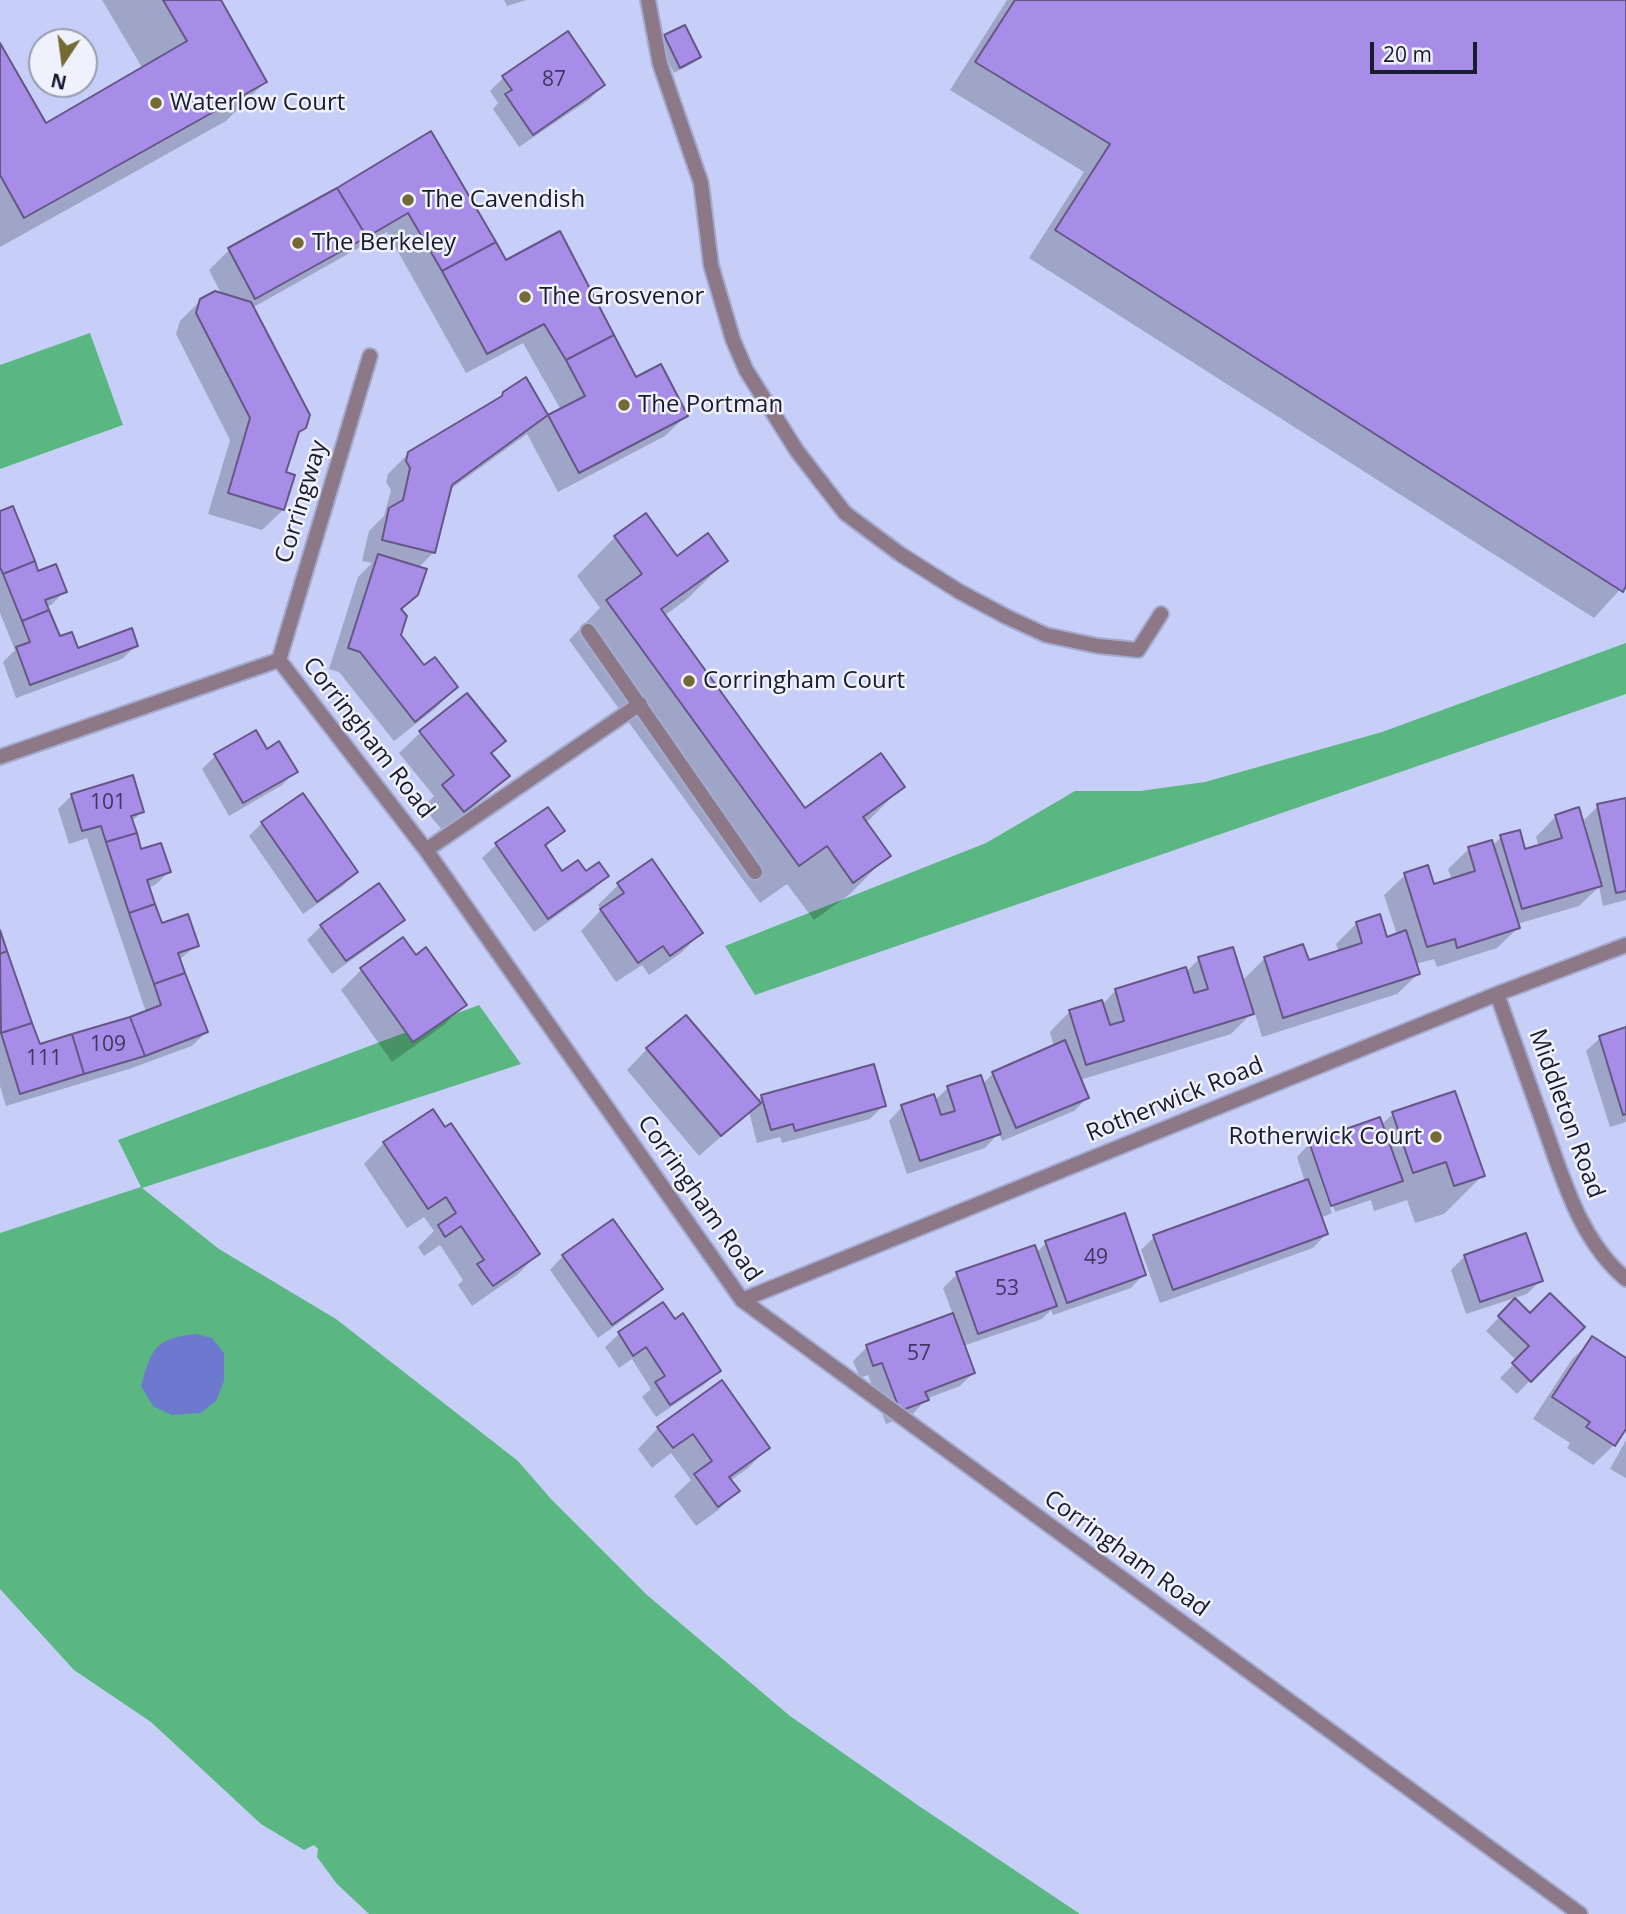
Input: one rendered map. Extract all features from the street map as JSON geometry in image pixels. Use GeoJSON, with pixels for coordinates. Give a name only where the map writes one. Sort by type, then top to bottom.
{"type":"FeatureCollection","features":[{"type":"Feature","properties":{"kind":"street"},"geometry":{"type":"LineString","coordinates":[[648,0],[660,64],[701,183],[711,265],[733,341],[746,370],[797,451],[845,513],[900,555],[960,592],[1046,635],[1098,646],[1138,649],[1161,614]]}},
{"type":"Feature","properties":{"kind":"street","name":"Corringway"},"geometry":{"type":"LineString","coordinates":[[279,660],[370,356]]}},
{"type":"Feature","properties":{"kind":"street"},"geometry":{"type":"LineString","coordinates":[[588,631],[755,872]]}},
{"type":"Feature","properties":{"kind":"street","name":"Corringham Road"},"geometry":{"type":"LineString","coordinates":[[0,757],[279,660],[426,850],[742,1300],[1580,1914]]}},
{"type":"Feature","properties":{"kind":"street"},"geometry":{"type":"LineString","coordinates":[[426,850],[640,704]]}},
{"type":"Feature","properties":{"kind":"street","name":"Rotherwick Road"},"geometry":{"type":"LineString","coordinates":[[742,1300],[1497,994],[1626,945]]}},
{"type":"Feature","properties":{"kind":"street","name":"Middleton Road"},"geometry":{"type":"LineString","coordinates":[[1497,994],[1569,1195],[1587,1230],[1611,1266],[1626,1279]]}},
{"type":"Feature","properties":{"kind":"green space"},"geometry":{"type":"Polygon","coordinates":[[[90,333],[123,425],[0,469],[0,365],[90,333]]]}},
{"type":"Feature","properties":{"kind":"green space"},"geometry":{"type":"Polygon","coordinates":[[[1626,643],[1626,694],[755,995],[725,946],[986,843],[1075,791],[1140,791],[1205,782],[1382,732],[1626,643]]]}},
{"type":"Feature","properties":{"kind":"green space"},"geometry":{"type":"Polygon","coordinates":[[[479,1005],[521,1064],[142,1188],[219,1249],[336,1319],[518,1461],[551,1499],[647,1595],[790,1716],[1080,1914],[369,1914],[337,1884],[317,1857],[318,1849],[314,1845],[304,1850],[261,1824],[151,1722],[74,1670],[0,1589],[0,1233],[141,1187],[118,1140],[479,1005]]]}},
{"type":"Feature","properties":{"kind":"water"},"geometry":{"type":"Polygon","coordinates":[[[196,1334],[212,1338],[224,1353],[224,1381],[216,1401],[201,1413],[172,1415],[153,1406],[141,1386],[148,1362],[157,1347],[164,1342],[196,1334]]]}},
{"type":"Feature","properties":{"kind":"building","name":"Waterlow Court"},"geometry":{"type":"Polygon","coordinates":[[[163,0],[221,0],[267,82],[24,218],[0,175],[0,43],[28,92],[28,98],[32,98],[46,123],[89,98],[98,98],[98,93],[187,41],[163,0]]]}},
{"type":"Feature","properties":{"kind":"building"},"geometry":{"type":"Polygon","coordinates":[[[1015,0],[1626,0],[1626,586],[1623,592],[1055,230],[1110,144],[975,62],[1015,0]]]}},
{"type":"Feature","properties":{"kind":"building"},"geometry":{"type":"Polygon","coordinates":[[[685,25],[701,57],[680,68],[664,35],[685,25]]]}},
{"type":"Feature","properties":{"kind":"building"},"geometry":{"type":"Polygon","coordinates":[[[568,31],[605,85],[533,135],[505,94],[512,90],[502,76],[568,31]]]}},
{"type":"Feature","properties":{"kind":"building","name":"The Cavendish"},"geometry":{"type":"Polygon","coordinates":[[[431,131],[496,242],[442,271],[408,213],[367,237],[337,188],[431,131]]]}},
{"type":"Feature","properties":{"kind":"building","name":"The Berkeley"},"geometry":{"type":"Polygon","coordinates":[[[337,188],[367,237],[255,299],[228,248],[337,188]]]}},
{"type":"Feature","properties":{"kind":"building","name":"The Grosvenor"},"geometry":{"type":"Polygon","coordinates":[[[560,231],[614,335],[566,360],[544,324],[487,354],[442,271],[496,242],[506,260],[560,231]]]}},
{"type":"Feature","properties":{"kind":"building"},"geometry":{"type":"Polygon","coordinates":[[[215,291],[251,302],[310,415],[306,428],[299,432],[286,472],[295,475],[284,510],[228,493],[250,418],[196,313],[200,299],[215,291]]]}},
{"type":"Feature","properties":{"kind":"building","name":"The Portman"},"geometry":{"type":"Polygon","coordinates":[[[614,335],[636,377],[661,364],[688,416],[579,473],[548,415],[585,396],[566,360],[614,335]]]}},
{"type":"Feature","properties":{"kind":"building"},"geometry":{"type":"Polygon","coordinates":[[[526,377],[548,415],[452,485],[435,553],[382,540],[389,508],[403,500],[410,468],[406,461],[408,452],[502,396],[503,392],[526,377]]]}},
{"type":"Feature","properties":{"kind":"building"},"geometry":{"type":"Polygon","coordinates":[[[13,506],[35,561],[3,574],[0,567],[0,511],[13,506]]]}},
{"type":"Feature","properties":{"kind":"building","name":"Corringham Court"},"geometry":{"type":"Polygon","coordinates":[[[646,513],[677,556],[708,533],[728,561],[661,609],[805,808],[881,753],[905,787],[863,817],[891,856],[853,883],[827,846],[799,866],[606,600],[642,574],[614,536],[646,513]]]}},
{"type":"Feature","properties":{"kind":"building"},"geometry":{"type":"Polygon","coordinates":[[[378,554],[427,569],[418,595],[401,609],[407,616],[401,635],[424,665],[435,657],[458,687],[415,722],[360,652],[348,648],[378,554]]]}},
{"type":"Feature","properties":{"kind":"building"},"geometry":{"type":"Polygon","coordinates":[[[35,561],[38,571],[56,564],[67,592],[45,600],[49,610],[22,621],[3,574],[35,561]]]}},
{"type":"Feature","properties":{"kind":"building"},"geometry":{"type":"Polygon","coordinates":[[[49,610],[60,636],[72,632],[78,648],[132,628],[138,646],[30,685],[16,647],[30,642],[22,621],[49,610]]]}},
{"type":"Feature","properties":{"kind":"building"},"geometry":{"type":"Polygon","coordinates":[[[467,693],[506,741],[491,753],[510,776],[464,812],[442,785],[454,775],[419,731],[467,693]]]}},
{"type":"Feature","properties":{"kind":"building"},"geometry":{"type":"Polygon","coordinates":[[[256,730],[267,749],[279,741],[298,772],[243,803],[214,754],[256,730]]]}},
{"type":"Feature","properties":{"kind":"building"},"geometry":{"type":"Polygon","coordinates":[[[133,775],[144,812],[131,816],[137,833],[106,842],[101,826],[82,831],[71,794],[133,775]]]}},
{"type":"Feature","properties":{"kind":"building"},"geometry":{"type":"Polygon","coordinates":[[[303,793],[358,872],[317,902],[261,822],[303,793]]]}},
{"type":"Feature","properties":{"kind":"building"},"geometry":{"type":"Polygon","coordinates":[[[1626,798],[1626,891],[1616,893],[1597,804],[1626,798]]]}},
{"type":"Feature","properties":{"kind":"building"},"geometry":{"type":"Polygon","coordinates":[[[548,807],[565,831],[545,845],[562,871],[578,860],[586,871],[599,862],[609,876],[548,919],[495,843],[548,807]]]}},
{"type":"Feature","properties":{"kind":"building"},"geometry":{"type":"Polygon","coordinates":[[[1579,807],[1602,886],[1522,909],[1500,835],[1520,830],[1525,849],[1562,838],[1555,815],[1579,807]]]}},
{"type":"Feature","properties":{"kind":"building"},"geometry":{"type":"Polygon","coordinates":[[[137,833],[141,849],[161,843],[171,872],[147,880],[155,904],[129,913],[106,842],[137,833]]]}},
{"type":"Feature","properties":{"kind":"building"},"geometry":{"type":"Polygon","coordinates":[[[1492,840],[1520,928],[1457,948],[1455,939],[1427,947],[1404,873],[1428,865],[1434,884],[1475,871],[1468,847],[1492,840]]]}},
{"type":"Feature","properties":{"kind":"building"},"geometry":{"type":"Polygon","coordinates":[[[652,859],[703,933],[670,956],[663,946],[638,963],[600,909],[624,893],[617,883],[652,859]]]}},
{"type":"Feature","properties":{"kind":"building"},"geometry":{"type":"Polygon","coordinates":[[[379,883],[405,920],[346,961],[320,925],[379,883]]]}},
{"type":"Feature","properties":{"kind":"building"},"geometry":{"type":"Polygon","coordinates":[[[155,904],[162,923],[188,914],[199,946],[178,953],[185,973],[154,984],[129,913],[155,904]]]}},
{"type":"Feature","properties":{"kind":"building"},"geometry":{"type":"Polygon","coordinates":[[[1380,914],[1387,937],[1406,930],[1420,974],[1283,1018],[1264,957],[1303,944],[1309,960],[1362,943],[1356,922],[1380,914]]]}},
{"type":"Feature","properties":{"kind":"building"},"geometry":{"type":"Polygon","coordinates":[[[0,930],[7,951],[0,954],[0,930]]]}},
{"type":"Feature","properties":{"kind":"building"},"geometry":{"type":"Polygon","coordinates":[[[403,937],[416,955],[426,947],[467,1005],[413,1042],[360,968],[403,937]]]}},
{"type":"Feature","properties":{"kind":"building"},"geometry":{"type":"Polygon","coordinates":[[[1233,947],[1254,1014],[1086,1065],[1069,1010],[1102,1000],[1110,1025],[1124,1021],[1115,989],[1186,967],[1194,993],[1208,989],[1198,957],[1233,947]]]}},
{"type":"Feature","properties":{"kind":"building"},"geometry":{"type":"Polygon","coordinates":[[[7,951],[32,1023],[1,1033],[0,954],[7,951]]]}},
{"type":"Feature","properties":{"kind":"building"},"geometry":{"type":"Polygon","coordinates":[[[185,973],[208,1032],[145,1056],[130,1017],[161,1005],[154,984],[185,973]]]}},
{"type":"Feature","properties":{"kind":"building"},"geometry":{"type":"Polygon","coordinates":[[[686,1015],[761,1103],[721,1136],[646,1048],[686,1015]]]}},
{"type":"Feature","properties":{"kind":"building"},"geometry":{"type":"Polygon","coordinates":[[[130,1017],[145,1056],[84,1074],[72,1034],[130,1017]]]}},
{"type":"Feature","properties":{"kind":"building"},"geometry":{"type":"Polygon","coordinates":[[[32,1023],[40,1044],[72,1034],[84,1074],[20,1094],[1,1033],[32,1023]]]}},
{"type":"Feature","properties":{"kind":"building"},"geometry":{"type":"Polygon","coordinates":[[[1626,1027],[1626,1114],[1623,1115],[1599,1036],[1626,1027]]]}},
{"type":"Feature","properties":{"kind":"building"},"geometry":{"type":"Polygon","coordinates":[[[1065,1040],[1089,1098],[1016,1128],[992,1072],[1065,1040]]]}},
{"type":"Feature","properties":{"kind":"building"},"geometry":{"type":"Polygon","coordinates":[[[874,1064],[886,1106],[795,1131],[793,1124],[771,1130],[761,1095],[874,1064]]]}},
{"type":"Feature","properties":{"kind":"building"},"geometry":{"type":"Polygon","coordinates":[[[981,1075],[1001,1134],[920,1161],[901,1105],[934,1094],[941,1115],[955,1111],[947,1086],[981,1075]]]}},
{"type":"Feature","properties":{"kind":"building","name":"Rotherwick Court"},"geometry":{"type":"Polygon","coordinates":[[[1455,1091],[1485,1176],[1454,1186],[1446,1162],[1413,1173],[1392,1112],[1455,1091]]]}},
{"type":"Feature","properties":{"kind":"building"},"geometry":{"type":"Polygon","coordinates":[[[433,1109],[445,1127],[451,1123],[540,1254],[493,1286],[477,1264],[484,1260],[461,1226],[445,1237],[438,1225],[456,1213],[446,1197],[428,1209],[383,1142],[433,1109]]]}},
{"type":"Feature","properties":{"kind":"building"},"geometry":{"type":"Polygon","coordinates":[[[1380,1117],[1403,1181],[1331,1206],[1309,1142],[1380,1117]]]}},
{"type":"Feature","properties":{"kind":"building"},"geometry":{"type":"Polygon","coordinates":[[[1308,1179],[1328,1234],[1173,1290],[1153,1235],[1308,1179]]]}},
{"type":"Feature","properties":{"kind":"building"},"geometry":{"type":"Polygon","coordinates":[[[1125,1213],[1146,1275],[1067,1303],[1045,1241],[1125,1213]]]}},
{"type":"Feature","properties":{"kind":"building"},"geometry":{"type":"Polygon","coordinates":[[[613,1219],[663,1289],[612,1325],[562,1255],[613,1219]]]}},
{"type":"Feature","properties":{"kind":"building"},"geometry":{"type":"Polygon","coordinates":[[[1526,1233],[1543,1281],[1480,1302],[1464,1255],[1526,1233]]]}},
{"type":"Feature","properties":{"kind":"building"},"geometry":{"type":"Polygon","coordinates":[[[1035,1245],[1057,1306],[978,1334],[956,1272],[1035,1245]]]}},
{"type":"Feature","properties":{"kind":"building"},"geometry":{"type":"Polygon","coordinates":[[[1550,1293],[1585,1327],[1531,1382],[1512,1363],[1529,1346],[1498,1316],[1515,1298],[1530,1313],[1550,1293]]]}},
{"type":"Feature","properties":{"kind":"building"},"geometry":{"type":"Polygon","coordinates":[[[663,1302],[675,1319],[683,1313],[721,1371],[670,1405],[655,1382],[665,1376],[646,1347],[633,1356],[618,1332],[663,1302]]]}},
{"type":"Feature","properties":{"kind":"building"},"geometry":{"type":"Polygon","coordinates":[[[953,1313],[975,1373],[925,1392],[929,1400],[900,1411],[882,1363],[873,1366],[866,1345],[953,1313]]]}},
{"type":"Feature","properties":{"kind":"building"},"geometry":{"type":"Polygon","coordinates":[[[1592,1336],[1626,1358],[1626,1429],[1615,1446],[1586,1427],[1590,1422],[1552,1397],[1592,1336]]]}},
{"type":"Feature","properties":{"kind":"building"},"geometry":{"type":"Polygon","coordinates":[[[722,1380],[770,1448],[729,1477],[740,1491],[718,1507],[694,1474],[712,1461],[693,1434],[673,1448],[657,1427],[722,1380]]]}},
{"type":"Feature","properties":{"kind":"place","name":"Waterlow Court"},"geometry":{"type":"Point","coordinates":[156,103]}},
{"type":"Feature","properties":{"kind":"place","name":"The Cavendish"},"geometry":{"type":"Point","coordinates":[408,200]}},
{"type":"Feature","properties":{"kind":"place","name":"The Berkeley"},"geometry":{"type":"Point","coordinates":[298,243]}},
{"type":"Feature","properties":{"kind":"place","name":"The Grosvenor"},"geometry":{"type":"Point","coordinates":[525,297]}},
{"type":"Feature","properties":{"kind":"place","name":"The Portman"},"geometry":{"type":"Point","coordinates":[624,405]}},
{"type":"Feature","properties":{"kind":"place","name":"Corringham Court"},"geometry":{"type":"Point","coordinates":[689,681]}},
{"type":"Feature","properties":{"kind":"place","name":"Rotherwick Court"},"geometry":{"type":"Point","coordinates":[1436,1137]}}]}
